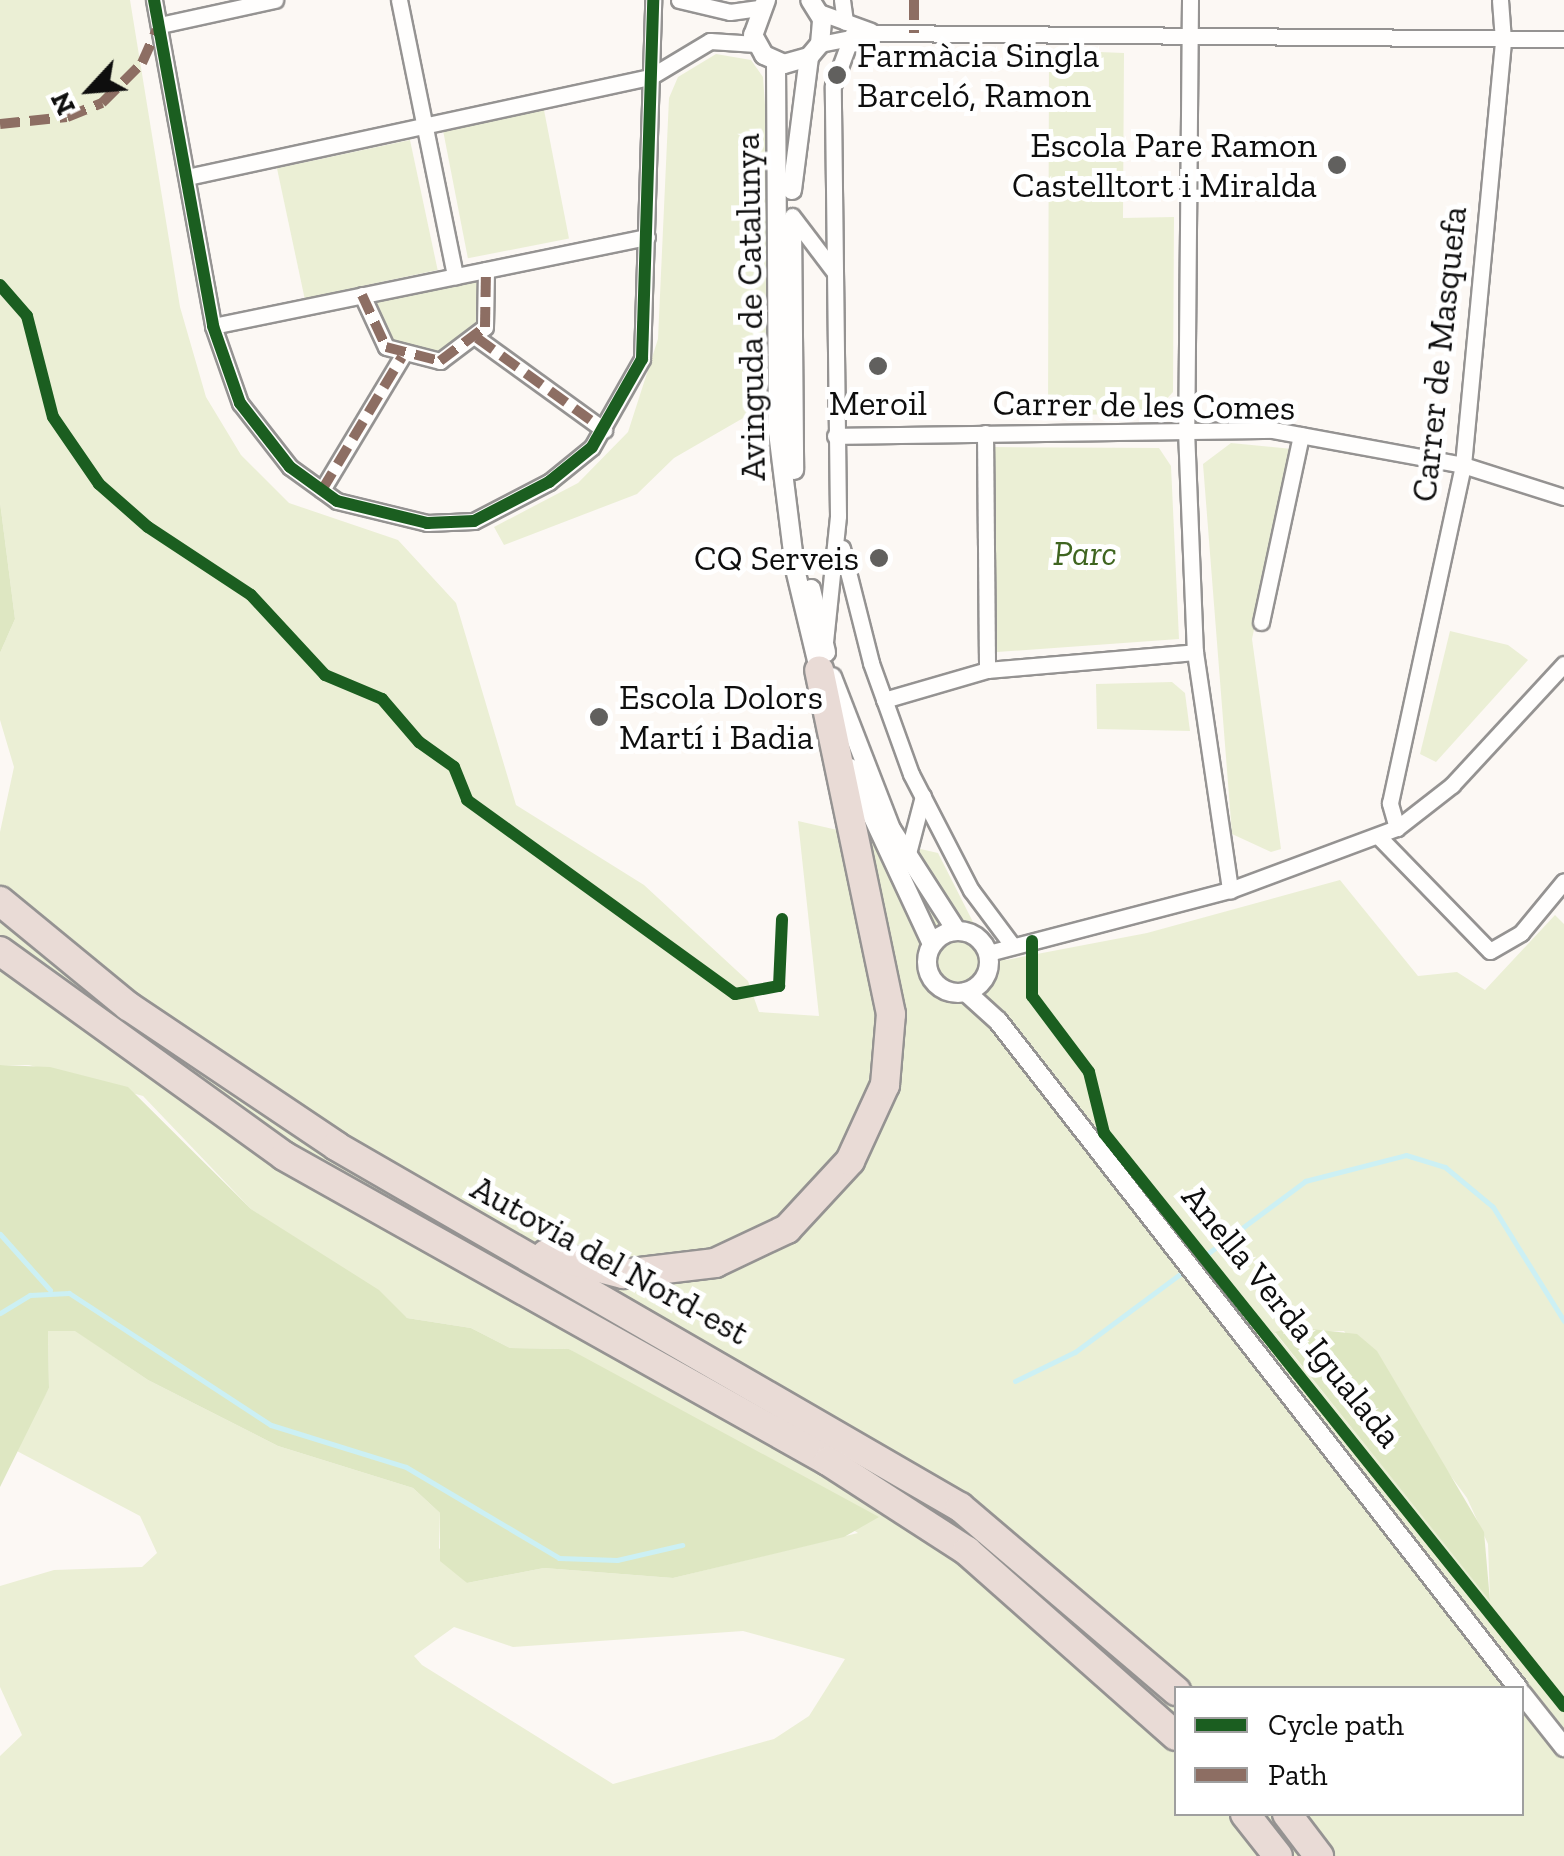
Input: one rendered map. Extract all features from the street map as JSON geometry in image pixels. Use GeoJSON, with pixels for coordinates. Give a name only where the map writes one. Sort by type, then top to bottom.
{"type":"FeatureCollection","features":[{"type":"Feature","properties":{"kind":"highway"},"geometry":{"type":"LineString","coordinates":[[437,1205],[584,1268],[659,1274],[748,1252],[787,1229],[850,1161],[885,1085],[891,1014],[822,657]]}},
{"type":"Feature","properties":{"kind":"highway","name":"Autovia del Nord-est"},"geometry":{"type":"LineString","coordinates":[[0,902],[190,1050],[437,1205],[960,1507],[1078,1600],[1174,1689]]}},
{"type":"Feature","properties":{"kind":"highway","name":"Autovia del Nord-est"},"geometry":{"type":"LineString","coordinates":[[0,951],[284,1156],[828,1461],[968,1551],[1174,1734]]}},
{"type":"Feature","properties":{"kind":"highway"},"geometry":{"type":"LineString","coordinates":[[1247,1816],[1278,1856]]}},
{"type":"Feature","properties":{"kind":"highway"},"geometry":{"type":"LineString","coordinates":[[1288,1816],[1320,1856]]}},
{"type":"Feature","properties":{"kind":"street"},"geometry":{"type":"LineString","coordinates":[[154,0],[212,326],[258,433],[322,490],[384,516],[474,521],[548,482],[604,430],[642,358],[652,0]]}},
{"type":"Feature","properties":{"kind":"street"},"geometry":{"type":"LineString","coordinates":[[160,26],[276,0]]}},
{"type":"Feature","properties":{"kind":"street"},"geometry":{"type":"LineString","coordinates":[[399,0],[455,276]]}},
{"type":"Feature","properties":{"kind":"street"},"geometry":{"type":"LineString","coordinates":[[679,0],[730,12],[763,4],[756,44]]}},
{"type":"Feature","properties":{"kind":"street"},"geometry":{"type":"LineString","coordinates":[[822,657],[838,528],[833,86],[849,29],[842,0]]}},
{"type":"Feature","properties":{"kind":"street"},"geometry":{"type":"LineString","coordinates":[[1190,0],[1186,430],[1195,652],[1230,890]]}},
{"type":"Feature","properties":{"kind":"street","name":"Carrer de Masquefa"},"geometry":{"type":"LineString","coordinates":[[1397,828],[1390,803],[1463,465],[1503,40],[1500,0]]}},
{"type":"Feature","properties":{"kind":"street"},"geometry":{"type":"LineString","coordinates":[[814,6],[849,29],[875,33],[1564,40]]}},
{"type":"Feature","properties":{"kind":"street","name":"Avinguda de Catalunya"},"geometry":{"type":"LineString","coordinates":[[814,6],[814,50],[792,216],[792,456],[804,558],[822,657],[863,768],[907,857],[956,930]]}},
{"type":"Feature","properties":{"kind":"street"},"geometry":{"type":"LineString","coordinates":[[187,177],[650,76],[696,45],[756,44],[776,62],[814,50],[849,29]]}},
{"type":"Feature","properties":{"kind":"street","name":"Avinguda de Catalunya"},"geometry":{"type":"LineString","coordinates":[[776,62],[778,432],[795,568],[852,774],[932,944]]}},
{"type":"Feature","properties":{"kind":"street"},"geometry":{"type":"LineString","coordinates":[[792,216],[833,270]]}},
{"type":"Feature","properties":{"kind":"street"},"geometry":{"type":"LineString","coordinates":[[212,326],[647,237]]}},
{"type":"Feature","properties":{"kind":"street"},"geometry":{"type":"LineString","coordinates":[[362,295],[373,332],[402,357],[440,361],[477,338],[491,309],[486,270]]}},
{"type":"Feature","properties":{"kind":"street"},"geometry":{"type":"LineString","coordinates":[[477,338],[604,430]]}},
{"type":"Feature","properties":{"kind":"street"},"geometry":{"type":"LineString","coordinates":[[322,490],[402,357]]}},
{"type":"Feature","properties":{"kind":"street","name":"Carrer de les Comes"},"geometry":{"type":"LineString","coordinates":[[835,436],[1186,430],[1301,435],[1463,465],[1564,497]]}},
{"type":"Feature","properties":{"kind":"street"},"geometry":{"type":"LineString","coordinates":[[985,432],[987,670]]}},
{"type":"Feature","properties":{"kind":"street"},"geometry":{"type":"LineString","coordinates":[[1261,622],[1301,435]]}},
{"type":"Feature","properties":{"kind":"street"},"geometry":{"type":"LineString","coordinates":[[838,528],[884,700],[923,796],[971,890],[1012,945]]}},
{"type":"Feature","properties":{"kind":"street"},"geometry":{"type":"LineString","coordinates":[[884,700],[987,670],[1195,652]]}},
{"type":"Feature","properties":{"kind":"street"},"geometry":{"type":"LineString","coordinates":[[974,987],[988,953],[1230,890],[1397,828],[1452,785],[1564,664]]}},
{"type":"Feature","properties":{"kind":"street"},"geometry":{"type":"LineString","coordinates":[[907,857],[923,796]]}},
{"type":"Feature","properties":{"kind":"street"},"geometry":{"type":"LineString","coordinates":[[1379,837],[1481,946],[1500,951],[1521,933],[1564,881]]}},
{"type":"Feature","properties":{"kind":"street"},"geometry":{"type":"LineString","coordinates":[[1550,895],[1564,908]]}},
{"type":"Feature","properties":{"kind":"street"},"geometry":{"type":"LineString","coordinates":[[988,953],[973,934],[956,930],[932,944],[933,980],[974,987],[1098,1155],[1516,1686]]}},
{"type":"Feature","properties":{"kind":"street"},"geometry":{"type":"LineString","coordinates":[[1524,1696],[1564,1748]]}},
{"type":"Feature","properties":{"kind":"green space"},"geometry":{"type":"Polygon","coordinates":[[[0,0],[130,0],[180,307],[206,397],[241,455],[289,503],[398,540],[456,603],[516,805],[644,885],[748,981],[759,1012],[819,1016],[798,821],[938,853],[973,922],[1006,960],[1147,933],[1340,880],[1418,976],[1457,972],[1485,990],[1555,915],[1564,924],[1564,1856],[0,1856],[0,1756],[22,1735],[0,1687],[0,1586],[54,1570],[142,1567],[157,1553],[140,1516],[15,1450],[49,1388],[48,1331],[76,1331],[148,1380],[278,1446],[413,1488],[440,1513],[439,1548],[467,1583],[544,1568],[673,1578],[858,1533],[569,1349],[510,1348],[471,1328],[407,1318],[251,1209],[143,1096],[29,1065],[0,1065],[0,832],[14,767],[0,720],[0,653],[15,619],[0,502],[0,0]],[[1344,1331],[1275,1333],[1490,1600],[1488,1544],[1467,1498],[1344,1331]],[[454,1627],[414,1656],[422,1665],[613,1784],[774,1739],[809,1716],[845,1659],[743,1631],[513,1647],[454,1627]]]}},
{"type":"Feature","properties":{"kind":"green space"},"geometry":{"type":"Polygon","coordinates":[[[1049,50],[1124,53],[1123,218],[1174,217],[1173,392],[1153,414],[1048,415],[1049,50]]]}},
{"type":"Feature","properties":{"kind":"green space"},"geometry":{"type":"Polygon","coordinates":[[[716,54],[751,60],[763,77],[770,175],[764,406],[674,458],[637,494],[504,545],[494,527],[578,483],[628,432],[658,339],[669,98],[678,77],[716,54]]]}},
{"type":"Feature","properties":{"kind":"green space"},"geometry":{"type":"Polygon","coordinates":[[[544,110],[569,239],[468,258],[443,130],[544,110]]]}},
{"type":"Feature","properties":{"kind":"green space"},"geometry":{"type":"Polygon","coordinates":[[[410,140],[438,270],[305,298],[277,168],[410,140]]]}},
{"type":"Feature","properties":{"kind":"green space"},"geometry":{"type":"Polygon","coordinates":[[[488,278],[491,309],[458,354],[402,357],[364,305],[488,278]]]}},
{"type":"Feature","properties":{"kind":"green space"},"geometry":{"type":"Polygon","coordinates":[[[1231,443],[1292,449],[1252,639],[1281,849],[1271,852],[1232,834],[1203,464],[1231,443]]]}},
{"type":"Feature","properties":{"kind":"green space","name":"Parc"},"geometry":{"type":"Polygon","coordinates":[[[993,447],[1159,448],[1171,466],[1179,639],[997,652],[993,447]]]}},
{"type":"Feature","properties":{"kind":"green space"},"geometry":{"type":"Polygon","coordinates":[[[0,502],[15,619],[0,653],[0,502]]]}},
{"type":"Feature","properties":{"kind":"green space"},"geometry":{"type":"Polygon","coordinates":[[[1450,631],[1508,645],[1528,660],[1436,762],[1420,754],[1450,631]]]}},
{"type":"Feature","properties":{"kind":"green space"},"geometry":{"type":"Polygon","coordinates":[[[1172,682],[1185,693],[1190,731],[1097,729],[1096,684],[1172,682]]]}},
{"type":"Feature","properties":{"kind":"green space"},"geometry":{"type":"Polygon","coordinates":[[[0,1065],[50,1067],[128,1087],[251,1209],[379,1290],[407,1318],[471,1328],[510,1348],[569,1349],[879,1517],[844,1537],[673,1578],[544,1568],[467,1583],[440,1561],[440,1513],[413,1488],[278,1446],[148,1380],[75,1331],[48,1331],[49,1388],[0,1487],[0,1065]]]}},
{"type":"Feature","properties":{"kind":"green space"},"geometry":{"type":"Polygon","coordinates":[[[1292,1327],[1357,1334],[1377,1351],[1484,1532],[1490,1601],[1275,1332],[1292,1327]]]}},
{"type":"Feature","properties":{"kind":"waterway"},"geometry":{"type":"LineString","coordinates":[[1015,1381],[1075,1352],[1305,1181],[1406,1155],[1445,1167],[1493,1207],[1564,1321]]}},
{"type":"Feature","properties":{"kind":"waterway"},"geometry":{"type":"LineString","coordinates":[[0,1234],[50,1290]]}},
{"type":"Feature","properties":{"kind":"waterway"},"geometry":{"type":"LineString","coordinates":[[0,1313],[30,1295],[69,1293],[271,1425],[406,1467],[559,1558],[617,1560],[682,1545]]}},
{"type":"Feature","properties":{"kind":"marked path"},"geometry":{"type":"LineString","coordinates":[[914,0],[914,33]]}},
{"type":"Feature","properties":{"kind":"marked path"},"geometry":{"type":"LineString","coordinates":[[0,124],[67,117],[102,103],[142,63],[157,30]]}},
{"type":"Feature","properties":{"kind":"marked path"},"geometry":{"type":"LineString","coordinates":[[362,295],[386,347],[440,361],[485,327],[486,270]]}},
{"type":"Feature","properties":{"kind":"marked path"},"geometry":{"type":"LineString","coordinates":[[477,338],[604,430]]}},
{"type":"Feature","properties":{"kind":"marked path"},"geometry":{"type":"LineString","coordinates":[[322,490],[402,357]]}},
{"type":"Feature","properties":{"kind":"cycle path"},"geometry":{"type":"LineString","coordinates":[[154,0],[213,326],[240,403],[290,467],[337,501],[427,523],[474,521],[549,482],[592,447],[642,359],[653,0]]}},
{"type":"Feature","properties":{"kind":"cycle path"},"geometry":{"type":"LineString","coordinates":[[0,285],[27,316],[53,417],[99,484],[148,527],[251,595],[325,675],[382,699],[419,742],[454,767],[467,800],[735,994],[779,986],[782,919]]}},
{"type":"Feature","properties":{"kind":"cycle path","name":"Anella Verda Igualada"},"geometry":{"type":"LineString","coordinates":[[1032,941],[1032,996],[1089,1072],[1104,1133],[1564,1706]]}},
{"type":"Feature","properties":{"kind":"place","name":"Farmàcia Singla Barceló, Ramon"},"geometry":{"type":"Point","coordinates":[837,75]}},
{"type":"Feature","properties":{"kind":"place","name":"Escola Pare Ramon Castelltort i Miralda"},"geometry":{"type":"Point","coordinates":[1337,165]}},
{"type":"Feature","properties":{"kind":"place","name":"Meroil"},"geometry":{"type":"Point","coordinates":[878,366]}},
{"type":"Feature","properties":{"kind":"place","name":"CQ Serveis"},"geometry":{"type":"Point","coordinates":[879,558]}},
{"type":"Feature","properties":{"kind":"place","name":"Escola Dolors Martí i Badia"},"geometry":{"type":"Point","coordinates":[599,717]}}]}
